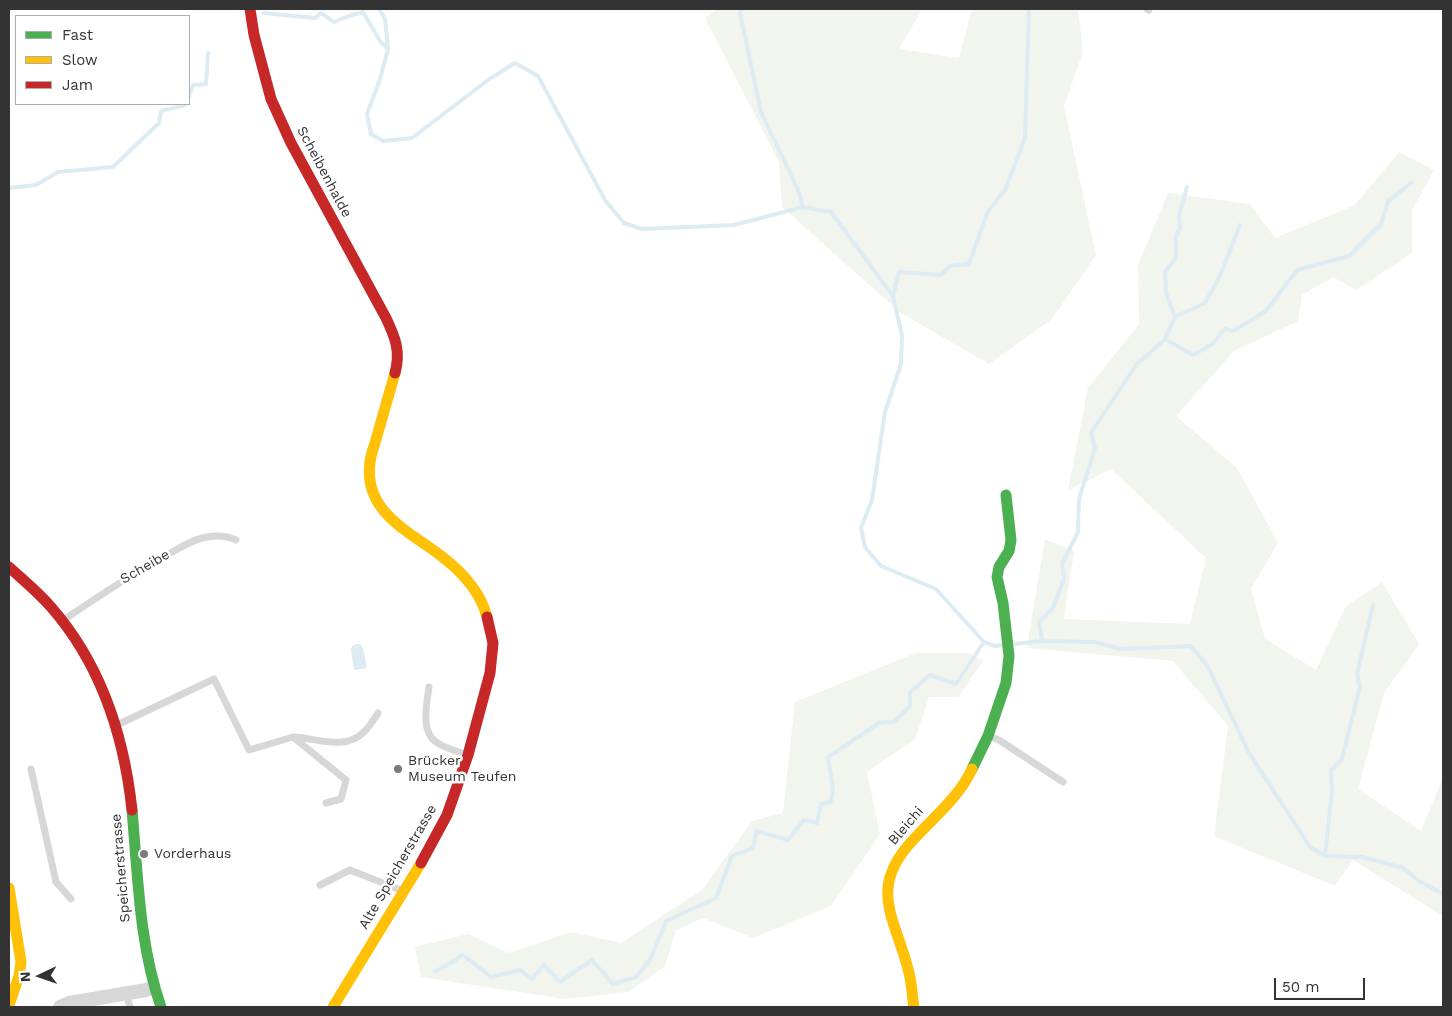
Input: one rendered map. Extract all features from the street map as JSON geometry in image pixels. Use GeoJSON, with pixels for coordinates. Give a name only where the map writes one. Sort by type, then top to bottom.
{"type":"FeatureCollection","features":[{"type":"Feature","properties":{"kind":"street","name":"Scheibenhalde"},"geometry":{"type":"LineString","coordinates":[[250,9],[254,35],[271,99],[291,143],[386,318],[396,340]]}},
{"type":"Feature","properties":{"kind":"street","name":"Alte Speicherstrasse"},"geometry":{"type":"LineString","coordinates":[[334,1007],[447,816],[468,755],[490,673],[493,643],[485,611],[472,585],[446,560],[406,532],[388,516],[379,504],[371,485],[370,462],[397,364],[396,340]]}},
{"type":"Feature","properties":{"kind":"street","name":"Bleichi"},"geometry":{"type":"LineString","coordinates":[[914,1007],[909,974],[888,902],[887,895],[891,870],[904,849],[949,800],[968,776],[988,736],[1006,683],[1009,656],[997,577],[999,567],[1009,550],[1011,540],[1006,495]]}},
{"type":"Feature","properties":{"kind":"street","name":"Speicherstrasse"},"geometry":{"type":"LineString","coordinates":[[9,567],[36,590],[62,621],[84,653],[103,689],[117,726],[129,794],[145,954],[160,1007]]}},
{"type":"Feature","properties":{"kind":"street"},"geometry":{"type":"LineString","coordinates":[[9,888],[20,962],[19,976],[9,1005]]}},
{"type":"Feature","properties":{"kind":"street"},"geometry":{"type":"LineString","coordinates":[[60,1007],[87,999],[153,987]]}},
{"type":"Feature","properties":{"kind":"lane","name":"Scheibe"},"geometry":{"type":"LineString","coordinates":[[62,621],[120,581],[187,544],[200,538],[212,536],[236,540]]}},
{"type":"Feature","properties":{"kind":"lane"},"geometry":{"type":"LineString","coordinates":[[117,726],[214,679],[250,750],[293,738],[311,738],[341,743],[354,739],[364,732],[378,713]]}},
{"type":"Feature","properties":{"kind":"lane"},"geometry":{"type":"LineString","coordinates":[[429,687],[426,707],[427,731],[436,742],[468,755]]}},
{"type":"Feature","properties":{"kind":"lane"},"geometry":{"type":"LineString","coordinates":[[988,736],[999,740],[1063,782]]}},
{"type":"Feature","properties":{"kind":"lane"},"geometry":{"type":"LineString","coordinates":[[293,738],[346,780],[341,799],[326,803]]}},
{"type":"Feature","properties":{"kind":"lane"},"geometry":{"type":"LineString","coordinates":[[31,769],[56,882],[71,899]]}},
{"type":"Feature","properties":{"kind":"lane"},"geometry":{"type":"LineString","coordinates":[[320,885],[350,870],[403,892]]}},
{"type":"Feature","properties":{"kind":"lane"},"geometry":{"type":"LineString","coordinates":[[126,993],[130,1007]]}},
{"type":"Feature","properties":{"kind":"shaded area"},"geometry":{"type":"Polygon","coordinates":[[[717,9],[922,9],[899,49],[959,58],[972,9],[1078,9],[1083,52],[1064,106],[1096,255],[1052,319],[989,364],[901,313],[782,207],[779,162],[705,18],[717,9]]]}},
{"type":"Feature","properties":{"kind":"shaded area"},"geometry":{"type":"Polygon","coordinates":[[[1399,152],[1434,170],[1412,210],[1412,253],[1356,290],[1333,277],[1302,295],[1298,321],[1234,351],[1176,416],[1237,468],[1278,543],[1251,589],[1265,639],[1316,670],[1346,606],[1382,582],[1419,644],[1384,693],[1358,789],[1421,831],[1443,778],[1443,916],[1353,860],[1335,886],[1214,836],[1228,726],[1173,661],[1027,648],[1045,539],[1074,551],[1064,619],[1190,624],[1206,558],[1111,469],[1068,490],[1088,388],[1139,324],[1138,265],[1168,193],[1250,204],[1275,238],[1355,205],[1399,152]]]}},
{"type":"Feature","properties":{"kind":"shaded area"},"geometry":{"type":"Polygon","coordinates":[[[360,644],[363,648],[367,668],[354,670],[351,650],[352,646],[360,644]]]}},
{"type":"Feature","properties":{"kind":"shaded area"},"geometry":{"type":"Polygon","coordinates":[[[916,653],[968,653],[983,661],[958,697],[929,697],[915,739],[867,772],[880,834],[831,906],[753,938],[703,918],[676,930],[665,966],[628,992],[565,999],[421,977],[415,947],[468,934],[509,953],[571,932],[621,943],[702,890],[752,821],[783,813],[795,702],[916,653]]]}},
{"type":"Feature","properties":{"kind":"waterway"},"geometry":{"type":"LineString","coordinates":[[379,9],[385,19],[388,49],[380,79],[367,114],[371,134],[383,141],[412,138],[488,80],[515,63],[538,76],[605,200],[624,223],[642,229],[734,225],[803,207],[831,212],[893,296],[902,336],[901,364],[885,412],[872,500],[861,528],[865,547],[881,566],[936,589],[984,642],[995,646],[1003,645]]}},
{"type":"Feature","properties":{"kind":"waterway"},"geometry":{"type":"LineString","coordinates":[[742,9],[740,13],[761,112],[799,192],[803,207]]}},
{"type":"Feature","properties":{"kind":"waterway"},"geometry":{"type":"LineString","coordinates":[[893,296],[899,272],[941,275],[950,266],[969,264],[988,211],[1005,190],[1025,138],[1029,9]]}},
{"type":"Feature","properties":{"kind":"waterway"},"geometry":{"type":"LineString","coordinates":[[264,13],[315,18],[321,13],[334,22],[363,12],[380,41],[387,48]]}},
{"type":"Feature","properties":{"kind":"waterway"},"geometry":{"type":"LineString","coordinates":[[190,93],[193,85],[206,84],[208,53]]}},
{"type":"Feature","properties":{"kind":"waterway"},"geometry":{"type":"LineString","coordinates":[[9,188],[36,185],[58,172],[113,167],[159,123],[161,111],[185,105]]}},
{"type":"Feature","properties":{"kind":"waterway"},"geometry":{"type":"LineString","coordinates":[[1042,641],[1039,622],[1053,608],[1064,579],[1062,564],[1078,532],[1079,499],[1095,448],[1091,433],[1137,364],[1165,339],[1193,355],[1211,345],[1225,329],[1233,331],[1266,311],[1297,270],[1349,256],[1381,224],[1388,201],[1411,183]]}},
{"type":"Feature","properties":{"kind":"waterway"},"geometry":{"type":"LineString","coordinates":[[1175,317],[1166,293],[1165,272],[1176,258],[1176,236],[1180,228],[1179,216],[1187,187]]}},
{"type":"Feature","properties":{"kind":"waterway"},"geometry":{"type":"LineString","coordinates":[[1165,339],[1175,317],[1205,303],[1220,276],[1240,225]]}},
{"type":"Feature","properties":{"kind":"waterway"},"geometry":{"type":"LineString","coordinates":[[1325,856],[1332,791],[1331,770],[1342,759],[1360,687],[1357,674],[1373,605]]}},
{"type":"Feature","properties":{"kind":"waterway"},"geometry":{"type":"LineString","coordinates":[[1015,644],[1042,641],[1094,642],[1121,649],[1191,646],[1208,667],[1249,753],[1310,847],[1325,856],[1362,857],[1403,868],[1419,881],[1443,894]]}},
{"type":"Feature","properties":{"kind":"waterway"},"geometry":{"type":"LineString","coordinates":[[435,972],[463,955],[491,977],[520,970],[532,979],[544,965],[560,982],[592,960],[613,984],[636,977],[650,960],[666,921],[716,898],[732,856],[753,848],[757,831],[788,840],[804,820],[817,823],[821,804],[831,802],[833,789],[828,757],[879,723],[894,722],[910,706],[910,692],[930,675],[956,684],[984,642]]}},
{"type":"Feature","properties":{"kind":"traffic: fast"},"geometry":{"type":"LineString","coordinates":[[972,769],[988,736],[1006,683],[1009,656],[1003,603],[997,577],[999,567],[1009,551],[1011,540],[1006,495]]}},
{"type":"Feature","properties":{"kind":"traffic: fast"},"geometry":{"type":"LineString","coordinates":[[132,810],[140,910],[148,959],[161,1007]]}},
{"type":"Feature","properties":{"kind":"traffic: slow"},"geometry":{"type":"LineString","coordinates":[[395,373],[370,462],[370,480],[374,495],[392,520],[459,571],[481,600],[487,617]]}},
{"type":"Feature","properties":{"kind":"traffic: slow"},"geometry":{"type":"LineString","coordinates":[[914,1007],[911,981],[892,920],[889,904],[888,889],[891,873],[899,857],[961,788],[972,769]]}},
{"type":"Feature","properties":{"kind":"traffic: slow"},"geometry":{"type":"LineString","coordinates":[[333,1007],[421,863]]}},
{"type":"Feature","properties":{"kind":"traffic: slow"},"geometry":{"type":"LineString","coordinates":[[9,888],[21,962],[19,976],[9,1005]]}},
{"type":"Feature","properties":{"kind":"traffic: jam"},"geometry":{"type":"LineString","coordinates":[[250,9],[254,35],[271,99],[291,143],[386,318],[397,351],[395,373]]}},
{"type":"Feature","properties":{"kind":"traffic: jam"},"geometry":{"type":"LineString","coordinates":[[9,567],[51,607],[69,629],[84,652],[107,702],[116,728],[123,755],[132,810]]}},
{"type":"Feature","properties":{"kind":"traffic: jam"},"geometry":{"type":"LineString","coordinates":[[421,863],[447,815],[468,755],[490,673],[493,643],[487,617]]}},
{"type":"Feature","properties":{"kind":"place","name":"Brücker Museum Teufen"},"geometry":{"type":"Point","coordinates":[398,769]}},
{"type":"Feature","properties":{"kind":"place","name":"Vorderhaus"},"geometry":{"type":"Point","coordinates":[144,854]}}]}
